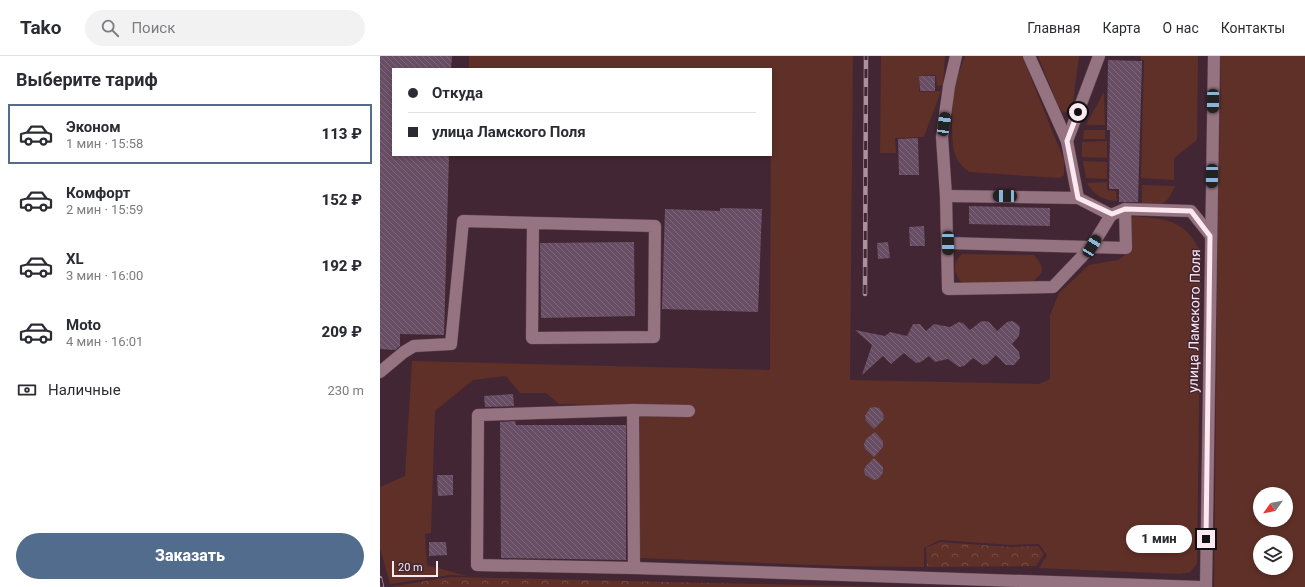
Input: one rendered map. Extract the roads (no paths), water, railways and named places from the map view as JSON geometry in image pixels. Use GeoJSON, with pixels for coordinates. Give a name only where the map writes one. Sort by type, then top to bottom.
{"type":"FeatureCollection","features":[{"type":"Feature","properties":{"kind":"street"},"geometry":{"type":"LineString","coordinates":[[956,56],[949,86],[942,137],[948,243],[948,289],[1053,288],[1092,246],[1112,214],[1125,209],[1191,211],[1210,236]]}},
{"type":"Feature","properties":{"kind":"street"},"geometry":{"type":"LineString","coordinates":[[1029,56],[1067,141],[1078,198]]}},
{"type":"Feature","properties":{"kind":"street"},"geometry":{"type":"LineString","coordinates":[[1067,141],[1099,56]]}},
{"type":"Feature","properties":{"kind":"street","name":"улица Ламского Поля"},"geometry":{"type":"LineString","coordinates":[[1206,587],[1210,236],[1214,56]]}},
{"type":"Feature","properties":{"kind":"street"},"geometry":{"type":"LineString","coordinates":[[946,196],[1078,198],[1112,214]]}},
{"type":"Feature","properties":{"kind":"street"},"geometry":{"type":"LineString","coordinates":[[948,243],[1126,248],[1125,209]]}},
{"type":"Feature","properties":{"kind":"street"},"geometry":{"type":"LineString","coordinates":[[380,372],[404,352],[414,346],[451,344],[462,221],[655,226],[654,338],[532,338],[533,223]]}},
{"type":"Feature","properties":{"kind":"street"},"geometry":{"type":"LineString","coordinates":[[633,410],[634,568]]}},
{"type":"Feature","properties":{"kind":"street"},"geometry":{"type":"LineString","coordinates":[[689,411],[633,410],[478,415],[477,565],[634,568],[1200,587]]}},
{"type":"Feature","properties":{"kind":"railway"},"geometry":{"type":"LineString","coordinates":[[865,294],[866,56]]}},
{"type":"Feature","properties":{"kind":"railway"},"geometry":{"type":"LineString","coordinates":[[380,578],[382,587]]}}]}
